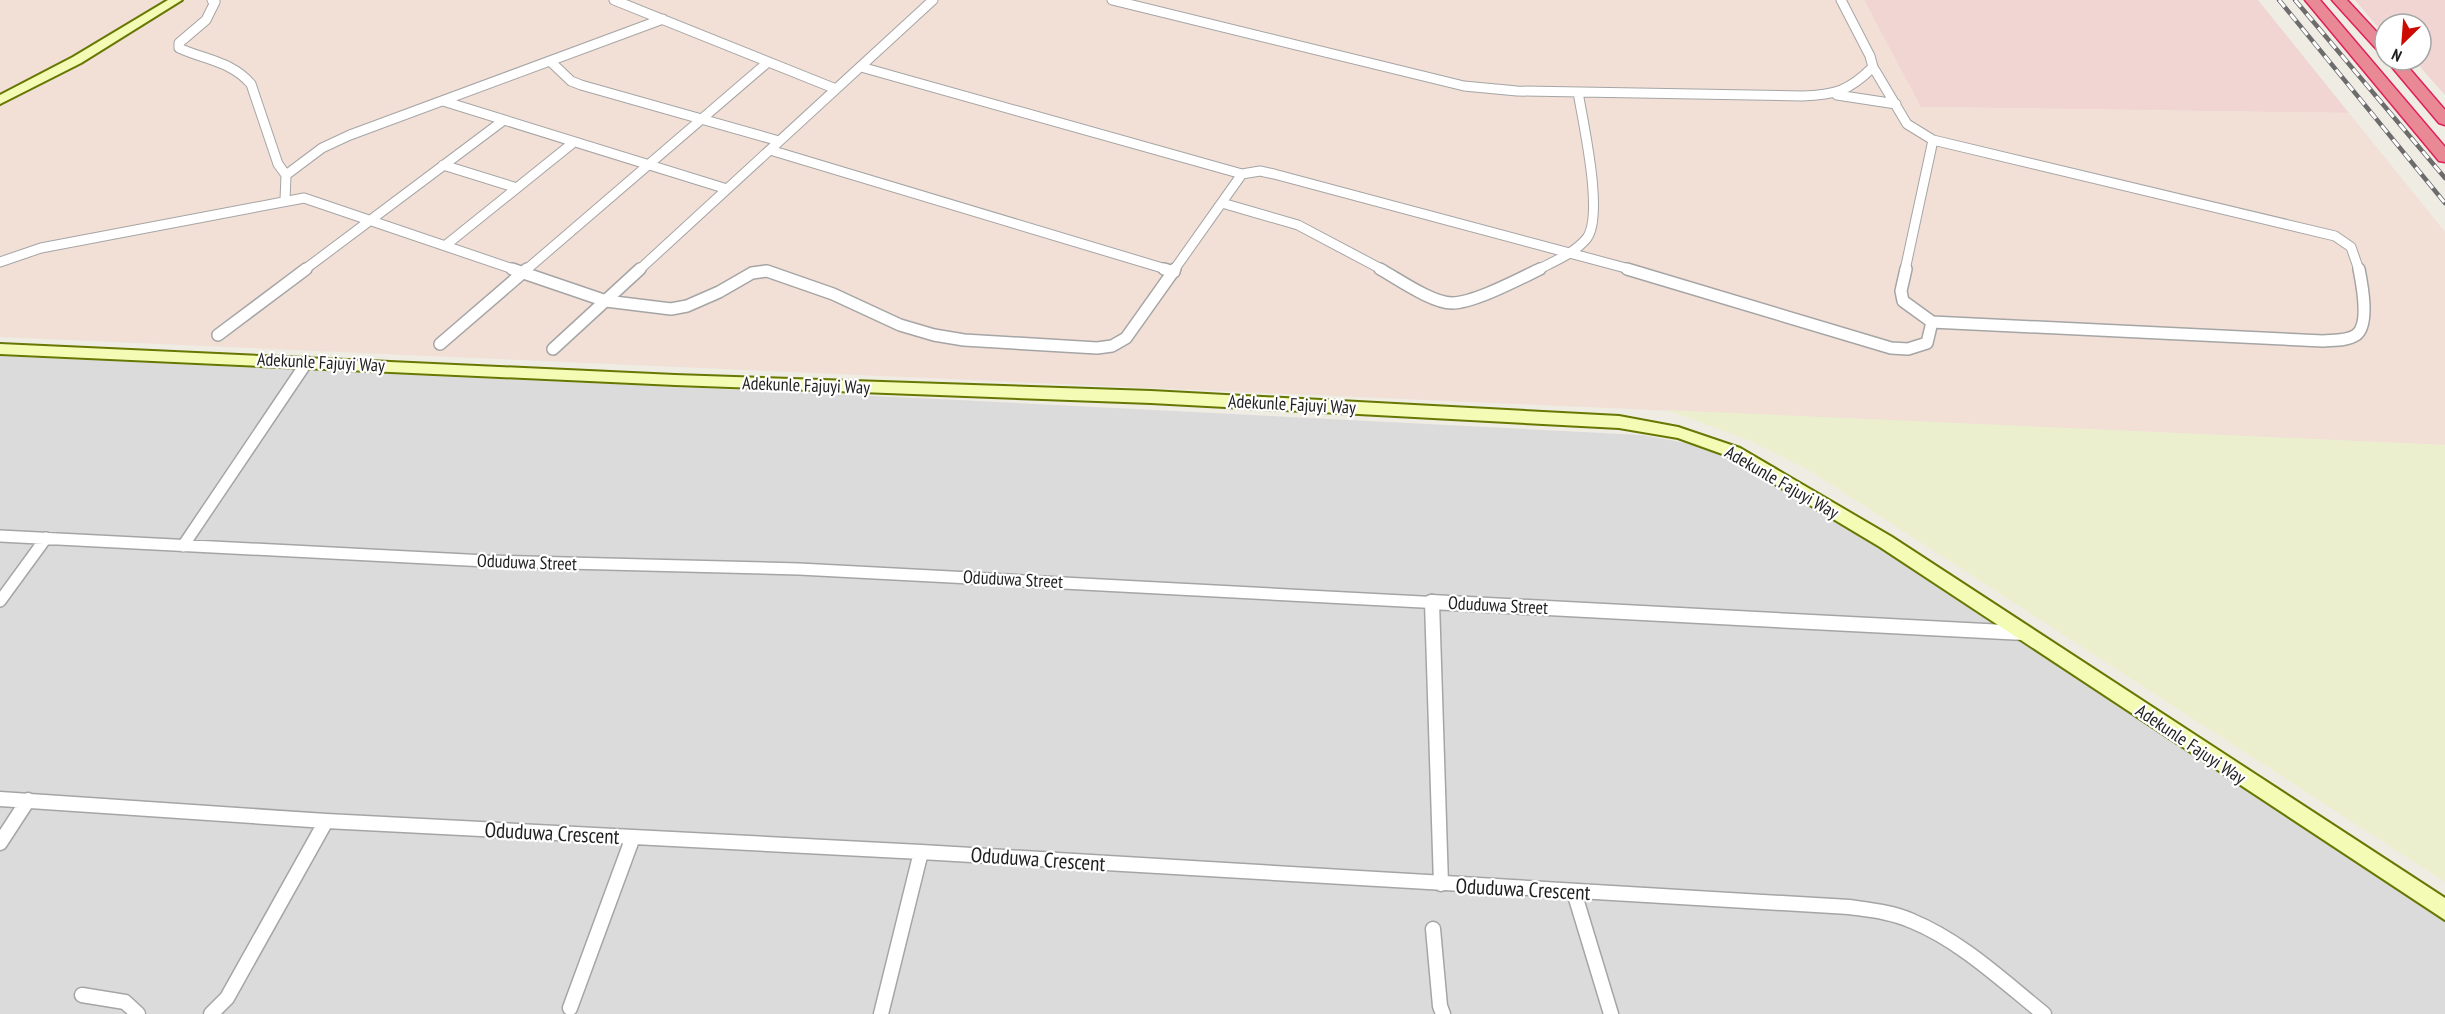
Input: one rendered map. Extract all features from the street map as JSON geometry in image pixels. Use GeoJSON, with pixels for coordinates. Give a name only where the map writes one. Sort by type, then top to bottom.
{"type":"FeatureCollection","features":[{"type":"Feature","properties":{"kind":"highway"},"geometry":{"type":"LineString","coordinates":[[2312,0],[2445,157]]}},
{"type":"Feature","properties":{"kind":"highway"},"geometry":{"type":"LineString","coordinates":[[2339,0],[2373,37]]}},
{"type":"Feature","properties":{"kind":"highway"},"geometry":{"type":"LineString","coordinates":[[2404,72],[2445,120]]}},
{"type":"Feature","properties":{"kind":"street"},"geometry":{"type":"LineString","coordinates":[[0,100],[77,60],[176,0]]}},
{"type":"Feature","properties":{"kind":"street"},"geometry":{"type":"LineString","coordinates":[[212,0],[215,2],[210,15],[179,43],[179,48],[222,61],[244,75],[251,84],[278,164],[286,175],[285,200]]}},
{"type":"Feature","properties":{"kind":"street"},"geometry":{"type":"LineString","coordinates":[[614,0],[836,89]]}},
{"type":"Feature","properties":{"kind":"street"},"geometry":{"type":"LineString","coordinates":[[553,349],[933,0]]}},
{"type":"Feature","properties":{"kind":"street"},"geometry":{"type":"LineString","coordinates":[[1112,0],[1464,86],[1517,91],[1837,95],[1896,104]]}},
{"type":"Feature","properties":{"kind":"street"},"geometry":{"type":"LineString","coordinates":[[1841,0],[1870,56],[1873,67],[1907,124],[1933,140],[2335,236],[2351,247],[2354,253],[2363,292],[2366,324],[2361,332],[2350,339],[2323,341],[1932,322],[1903,301],[1901,291],[1933,140]]}},
{"type":"Feature","properties":{"kind":"street"},"geometry":{"type":"LineString","coordinates":[[286,175],[322,148],[443,100],[663,20]]}},
{"type":"Feature","properties":{"kind":"street"},"geometry":{"type":"LineString","coordinates":[[550,61],[572,81],[580,85],[779,141]]}},
{"type":"Feature","properties":{"kind":"street"},"geometry":{"type":"LineString","coordinates":[[440,344],[768,62]]}},
{"type":"Feature","properties":{"kind":"street"},"geometry":{"type":"LineString","coordinates":[[861,67],[1242,174],[1260,171],[1274,174],[1570,254],[1723,296],[1891,348],[1908,349],[1927,343],[1932,322]]}},
{"type":"Feature","properties":{"kind":"street"},"geometry":{"type":"LineString","coordinates":[[1837,95],[1858,82],[1873,67]]}},
{"type":"Feature","properties":{"kind":"street"},"geometry":{"type":"LineString","coordinates":[[1222,203],[1298,225],[1436,299],[1451,303],[1477,296],[1570,254],[1585,240],[1595,217],[1578,92]]}},
{"type":"Feature","properties":{"kind":"street"},"geometry":{"type":"LineString","coordinates":[[443,100],[727,189]]}},
{"type":"Feature","properties":{"kind":"street"},"geometry":{"type":"LineString","coordinates":[[218,335],[504,120]]}},
{"type":"Feature","properties":{"kind":"street"},"geometry":{"type":"LineString","coordinates":[[446,246],[574,142]]}},
{"type":"Feature","properties":{"kind":"street"},"geometry":{"type":"LineString","coordinates":[[770,150],[1174,272]]}},
{"type":"Feature","properties":{"kind":"street"},"geometry":{"type":"LineString","coordinates":[[443,165],[517,188]]}},
{"type":"Feature","properties":{"kind":"street"},"geometry":{"type":"LineString","coordinates":[[0,262],[41,248],[285,200],[315,200],[606,301],[671,309],[687,306],[719,292],[752,273],[767,271],[812,286],[900,326],[934,335],[964,340],[1097,348],[1112,346],[1126,338],[1242,174]]}},
{"type":"Feature","properties":{"kind":"street","name":"Adekunle Fajuyi Way"},"geometry":{"type":"LineString","coordinates":[[0,349],[675,380],[1151,397],[1607,421],[1657,426],[1708,441],[1759,465],[1886,542],[2445,910]]}},
{"type":"Feature","properties":{"kind":"street"},"geometry":{"type":"LineString","coordinates":[[183,546],[307,362]]}},
{"type":"Feature","properties":{"kind":"street","name":"Oduduwa Street"},"geometry":{"type":"LineString","coordinates":[[0,536],[486,561],[799,569],[2026,633]]}},
{"type":"Feature","properties":{"kind":"street"},"geometry":{"type":"LineString","coordinates":[[0,601],[46,538]]}},
{"type":"Feature","properties":{"kind":"street"},"geometry":{"type":"LineString","coordinates":[[1432,602],[1441,884]]}},
{"type":"Feature","properties":{"kind":"street","name":"Oduduwa Crescent"},"geometry":{"type":"LineString","coordinates":[[0,799],[326,821],[921,852],[1849,907],[1885,912],[1919,924],[1961,949],[2044,1014]]}},
{"type":"Feature","properties":{"kind":"street"},"geometry":{"type":"LineString","coordinates":[[0,843],[28,800]]}},
{"type":"Feature","properties":{"kind":"street"},"geometry":{"type":"LineString","coordinates":[[211,1014],[228,998],[326,821]]}},
{"type":"Feature","properties":{"kind":"street"},"geometry":{"type":"LineString","coordinates":[[570,1008],[633,837]]}},
{"type":"Feature","properties":{"kind":"street"},"geometry":{"type":"LineString","coordinates":[[881,1014],[921,852]]}},
{"type":"Feature","properties":{"kind":"street"},"geometry":{"type":"LineString","coordinates":[[1574,892],[1611,1014]]}},
{"type":"Feature","properties":{"kind":"street"},"geometry":{"type":"LineString","coordinates":[[1433,929],[1440,1006],[1443,1014]]}},
{"type":"Feature","properties":{"kind":"street"},"geometry":{"type":"LineString","coordinates":[[82,995],[125,1002],[138,1014]]}},
{"type":"Feature","properties":{"kind":"shaded area"},"geometry":{"type":"Polygon","coordinates":[[[0,0],[1864,0],[1921,107],[2349,113],[2445,232],[2445,445],[0,337],[0,0]]]}},
{"type":"Feature","properties":{"kind":"shaded area"},"geometry":{"type":"Polygon","coordinates":[[[1864,0],[2258,0],[2349,113],[1920,107],[1864,0]]]}},
{"type":"Feature","properties":{"kind":"shaded area"},"geometry":{"type":"Polygon","coordinates":[[[2355,0],[2445,0],[2445,95],[2425,72],[2433,72],[2433,12],[2373,12],[2373,22],[2355,0]]]}},
{"type":"Feature","properties":{"kind":"shaded area"},"geometry":{"type":"Polygon","coordinates":[[[0,356],[938,399],[1642,435],[1697,445],[1788,487],[2445,918],[2445,1014],[0,1014],[0,356]]]}},
{"type":"Feature","properties":{"kind":"green space"},"geometry":{"type":"Polygon","coordinates":[[[1666,410],[2445,445],[2445,882],[1812,472],[1748,440],[1666,410]]]}},
{"type":"Feature","properties":{"kind":"railway"},"geometry":{"type":"LineString","coordinates":[[2279,0],[2445,203]]}},
{"type":"Feature","properties":{"kind":"railway"},"geometry":{"type":"LineString","coordinates":[[2295,0],[2445,178]]}}]}
